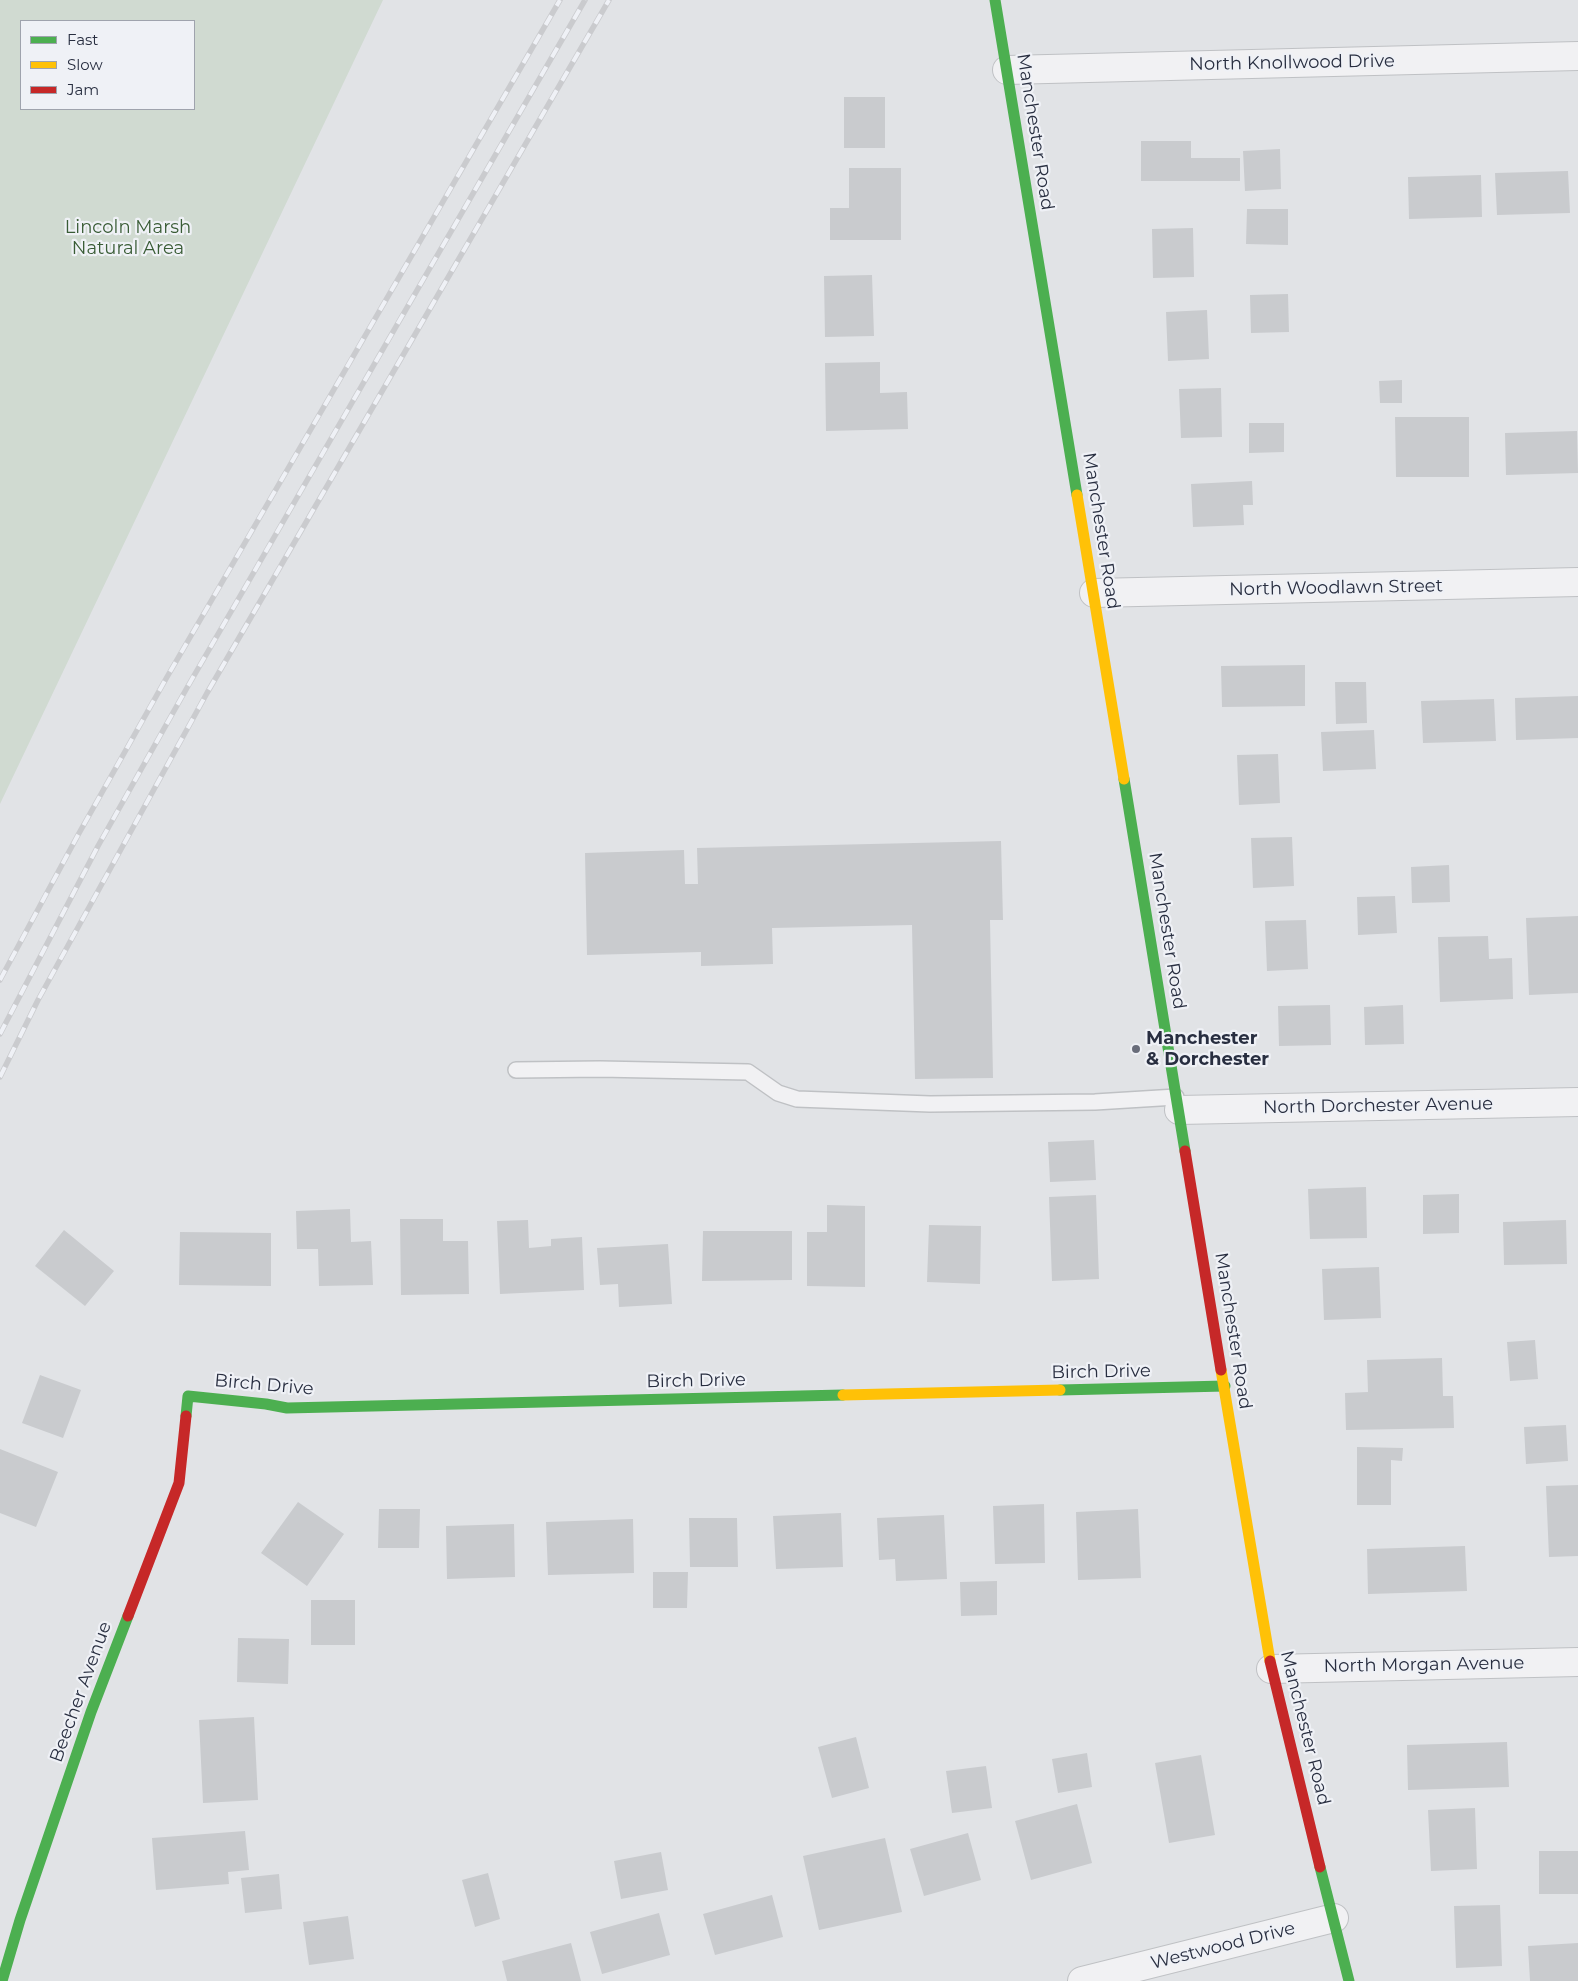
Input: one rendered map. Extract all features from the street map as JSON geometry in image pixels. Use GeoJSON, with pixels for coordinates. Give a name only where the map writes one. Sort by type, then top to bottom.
{"type":"FeatureCollection","features":[{"type":"Feature","properties":{"kind":"street","name":"Manchester Road"},"geometry":{"type":"LineString","coordinates":[[995,0],[1271,1669],[1349,1981]]}},
{"type":"Feature","properties":{"kind":"street","name":"North Knollwood Drive"},"geometry":{"type":"LineString","coordinates":[[1007,70],[1578,56]]}},
{"type":"Feature","properties":{"kind":"street","name":"North Woodlawn Street"},"geometry":{"type":"LineString","coordinates":[[1094,594],[1578,582]]}},
{"type":"Feature","properties":{"kind":"street","name":"North Dorchester Avenue"},"geometry":{"type":"LineString","coordinates":[[1177,1104],[1578,1102]]}},
{"type":"Feature","properties":{"kind":"street","name":"Birch Drive"},"geometry":{"type":"LineString","coordinates":[[186,1414],[188,1396],[287,1408],[1225,1386]]}},
{"type":"Feature","properties":{"kind":"street","name":"Beecher Avenue"},"geometry":{"type":"LineString","coordinates":[[2,1981],[20,1920],[91,1712],[179,1483],[186,1414]]}},
{"type":"Feature","properties":{"kind":"street","name":"North Morgan Avenue"},"geometry":{"type":"LineString","coordinates":[[1271,1669],[1578,1662]]}},
{"type":"Feature","properties":{"kind":"street","name":"Westwood Drive"},"geometry":{"type":"LineString","coordinates":[[1082,1981],[1334,1918]]}},
{"type":"Feature","properties":{"kind":"lane"},"geometry":{"type":"LineString","coordinates":[[516,1070],[600,1069],[748,1072],[778,1093],[797,1099],[930,1104],[1095,1102],[1177,1104]]}},
{"type":"Feature","properties":{"kind":"green space","name":"Lincoln Marsh Natural Area"},"geometry":{"type":"Polygon","coordinates":[[[0,0],[383,0],[0,804],[0,0]]]}},
{"type":"Feature","properties":{"kind":"building"},"geometry":{"type":"Polygon","coordinates":[[[844,97],[885,97],[885,148],[844,148],[844,97]]]}},
{"type":"Feature","properties":{"kind":"building"},"geometry":{"type":"Polygon","coordinates":[[[1141,141],[1191,141],[1191,158],[1240,158],[1240,181],[1141,181],[1141,141]]]}},
{"type":"Feature","properties":{"kind":"building"},"geometry":{"type":"Polygon","coordinates":[[[1280,149],[1281,189],[1245,191],[1243,151],[1280,149]]]}},
{"type":"Feature","properties":{"kind":"building"},"geometry":{"type":"Polygon","coordinates":[[[849,168],[901,168],[901,240],[830,240],[830,208],[849,208],[849,168]]]}},
{"type":"Feature","properties":{"kind":"building"},"geometry":{"type":"Polygon","coordinates":[[[1568,171],[1570,213],[1497,215],[1495,173],[1568,171]]]}},
{"type":"Feature","properties":{"kind":"building"},"geometry":{"type":"Polygon","coordinates":[[[1481,175],[1482,217],[1409,219],[1408,177],[1481,175]]]}},
{"type":"Feature","properties":{"kind":"building"},"geometry":{"type":"Polygon","coordinates":[[[1247,209],[1288,209],[1288,245],[1246,244],[1247,209]]]}},
{"type":"Feature","properties":{"kind":"building"},"geometry":{"type":"Polygon","coordinates":[[[1193,228],[1194,277],[1153,278],[1152,229],[1193,228]]]}},
{"type":"Feature","properties":{"kind":"building"},"geometry":{"type":"Polygon","coordinates":[[[872,275],[874,336],[825,337],[824,276],[872,275]]]}},
{"type":"Feature","properties":{"kind":"building"},"geometry":{"type":"Polygon","coordinates":[[[1288,294],[1289,332],[1251,333],[1250,295],[1288,294]]]}},
{"type":"Feature","properties":{"kind":"building"},"geometry":{"type":"Polygon","coordinates":[[[1207,310],[1209,359],[1168,361],[1166,312],[1207,310]]]}},
{"type":"Feature","properties":{"kind":"building"},"geometry":{"type":"Polygon","coordinates":[[[880,362],[880,393],[907,392],[908,429],[826,431],[825,363],[880,362]]]}},
{"type":"Feature","properties":{"kind":"building"},"geometry":{"type":"Polygon","coordinates":[[[1402,380],[1402,403],[1380,403],[1379,381],[1402,380]]]}},
{"type":"Feature","properties":{"kind":"building"},"geometry":{"type":"Polygon","coordinates":[[[1221,388],[1222,437],[1181,438],[1179,389],[1221,388]]]}},
{"type":"Feature","properties":{"kind":"building"},"geometry":{"type":"Polygon","coordinates":[[[1395,417],[1469,417],[1469,477],[1396,477],[1395,417]]]}},
{"type":"Feature","properties":{"kind":"building"},"geometry":{"type":"Polygon","coordinates":[[[1249,423],[1284,423],[1284,452],[1249,453],[1249,423]]]}},
{"type":"Feature","properties":{"kind":"building"},"geometry":{"type":"Polygon","coordinates":[[[1577,431],[1578,473],[1506,475],[1505,433],[1577,431]]]}},
{"type":"Feature","properties":{"kind":"building"},"geometry":{"type":"Polygon","coordinates":[[[1252,481],[1253,505],[1243,505],[1244,525],[1193,527],[1191,484],[1252,481]]]}},
{"type":"Feature","properties":{"kind":"building"},"geometry":{"type":"Polygon","coordinates":[[[1305,665],[1305,706],[1222,707],[1221,666],[1305,665]]]}},
{"type":"Feature","properties":{"kind":"building"},"geometry":{"type":"Polygon","coordinates":[[[1335,682],[1366,682],[1367,723],[1336,724],[1335,682]]]}},
{"type":"Feature","properties":{"kind":"building"},"geometry":{"type":"Polygon","coordinates":[[[1578,696],[1578,738],[1516,740],[1515,698],[1578,696]]]}},
{"type":"Feature","properties":{"kind":"building"},"geometry":{"type":"Polygon","coordinates":[[[1494,699],[1496,741],[1423,743],[1421,701],[1494,699]]]}},
{"type":"Feature","properties":{"kind":"building"},"geometry":{"type":"Polygon","coordinates":[[[1374,730],[1376,769],[1323,771],[1321,732],[1374,730]]]}},
{"type":"Feature","properties":{"kind":"building"},"geometry":{"type":"Polygon","coordinates":[[[1278,754],[1280,803],[1239,805],[1237,755],[1278,754]]]}},
{"type":"Feature","properties":{"kind":"building"},"geometry":{"type":"Polygon","coordinates":[[[1292,837],[1294,886],[1253,888],[1251,838],[1292,837]]]}},
{"type":"Feature","properties":{"kind":"building"},"geometry":{"type":"Polygon","coordinates":[[[1001,841],[1003,920],[990,920],[993,1078],[915,1079],[912,925],[772,928],[773,964],[701,966],[701,952],[587,955],[585,853],[684,850],[685,884],[698,884],[697,848],[1001,841]]]}},
{"type":"Feature","properties":{"kind":"building"},"geometry":{"type":"Polygon","coordinates":[[[1449,865],[1450,902],[1412,903],[1411,867],[1449,865]]]}},
{"type":"Feature","properties":{"kind":"building"},"geometry":{"type":"Polygon","coordinates":[[[1395,896],[1397,933],[1358,935],[1357,897],[1395,896]]]}},
{"type":"Feature","properties":{"kind":"building"},"geometry":{"type":"Polygon","coordinates":[[[1578,916],[1578,993],[1529,995],[1526,918],[1578,916]]]}},
{"type":"Feature","properties":{"kind":"building"},"geometry":{"type":"Polygon","coordinates":[[[1306,920],[1308,969],[1267,971],[1265,921],[1306,920]]]}},
{"type":"Feature","properties":{"kind":"building"},"geometry":{"type":"Polygon","coordinates":[[[1488,936],[1489,959],[1512,958],[1513,999],[1440,1002],[1438,937],[1488,936]]]}},
{"type":"Feature","properties":{"kind":"building"},"geometry":{"type":"Polygon","coordinates":[[[1330,1005],[1331,1045],[1279,1046],[1278,1006],[1330,1005]]]}},
{"type":"Feature","properties":{"kind":"building"},"geometry":{"type":"Polygon","coordinates":[[[1403,1005],[1404,1044],[1365,1045],[1364,1007],[1403,1005]]]}},
{"type":"Feature","properties":{"kind":"building"},"geometry":{"type":"Polygon","coordinates":[[[1094,1140],[1096,1180],[1050,1182],[1048,1142],[1094,1140]]]}},
{"type":"Feature","properties":{"kind":"building"},"geometry":{"type":"Polygon","coordinates":[[[1366,1187],[1367,1238],[1310,1239],[1308,1189],[1366,1187]]]}},
{"type":"Feature","properties":{"kind":"building"},"geometry":{"type":"Polygon","coordinates":[[[1459,1194],[1459,1233],[1423,1234],[1423,1195],[1459,1194]]]}},
{"type":"Feature","properties":{"kind":"building"},"geometry":{"type":"Polygon","coordinates":[[[1096,1195],[1099,1279],[1052,1281],[1049,1197],[1096,1195]]]}},
{"type":"Feature","properties":{"kind":"building"},"geometry":{"type":"Polygon","coordinates":[[[827,1205],[865,1206],[865,1287],[807,1286],[807,1232],[827,1232],[827,1205]]]}},
{"type":"Feature","properties":{"kind":"building"},"geometry":{"type":"Polygon","coordinates":[[[350,1209],[351,1242],[371,1241],[373,1285],[319,1286],[318,1249],[297,1249],[296,1211],[350,1209]]]}},
{"type":"Feature","properties":{"kind":"building"},"geometry":{"type":"Polygon","coordinates":[[[400,1219],[443,1219],[443,1241],[468,1241],[469,1294],[401,1295],[400,1219]]]}},
{"type":"Feature","properties":{"kind":"building"},"geometry":{"type":"Polygon","coordinates":[[[528,1220],[529,1248],[551,1246],[551,1239],[582,1237],[584,1290],[500,1294],[497,1221],[528,1220]]]}},
{"type":"Feature","properties":{"kind":"building"},"geometry":{"type":"Polygon","coordinates":[[[1566,1220],[1567,1264],[1504,1265],[1503,1222],[1566,1220]]]}},
{"type":"Feature","properties":{"kind":"building"},"geometry":{"type":"Polygon","coordinates":[[[929,1225],[981,1226],[980,1284],[927,1282],[929,1225]]]}},
{"type":"Feature","properties":{"kind":"building"},"geometry":{"type":"Polygon","coordinates":[[[64,1230],[114,1271],[85,1306],[35,1266],[64,1230]]]}},
{"type":"Feature","properties":{"kind":"building"},"geometry":{"type":"Polygon","coordinates":[[[703,1231],[792,1231],[792,1280],[702,1281],[703,1231]]]}},
{"type":"Feature","properties":{"kind":"building"},"geometry":{"type":"Polygon","coordinates":[[[180,1232],[271,1233],[271,1286],[179,1285],[180,1232]]]}},
{"type":"Feature","properties":{"kind":"building"},"geometry":{"type":"Polygon","coordinates":[[[668,1244],[672,1304],[619,1307],[618,1284],[600,1285],[597,1248],[668,1244]]]}},
{"type":"Feature","properties":{"kind":"building"},"geometry":{"type":"Polygon","coordinates":[[[1379,1267],[1381,1318],[1324,1320],[1322,1269],[1379,1267]]]}},
{"type":"Feature","properties":{"kind":"building"},"geometry":{"type":"Polygon","coordinates":[[[1535,1340],[1538,1379],[1510,1381],[1507,1342],[1535,1340]]]}},
{"type":"Feature","properties":{"kind":"building"},"geometry":{"type":"Polygon","coordinates":[[[1442,1358],[1443,1396],[1453,1396],[1454,1428],[1346,1430],[1345,1393],[1368,1392],[1367,1360],[1442,1358]]]}},
{"type":"Feature","properties":{"kind":"building"},"geometry":{"type":"Polygon","coordinates":[[[40,1375],[81,1390],[63,1438],[22,1423],[40,1375]]]}},
{"type":"Feature","properties":{"kind":"building"},"geometry":{"type":"Polygon","coordinates":[[[1566,1425],[1568,1461],[1526,1464],[1524,1427],[1566,1425]]]}},
{"type":"Feature","properties":{"kind":"building"},"geometry":{"type":"Polygon","coordinates":[[[1357,1447],[1403,1448],[1402,1461],[1391,1460],[1391,1505],[1357,1505],[1357,1447]]]}},
{"type":"Feature","properties":{"kind":"building"},"geometry":{"type":"Polygon","coordinates":[[[0,1449],[58,1472],[36,1527],[0,1513],[0,1449]]]}},
{"type":"Feature","properties":{"kind":"building"},"geometry":{"type":"Polygon","coordinates":[[[1578,1485],[1578,1556],[1549,1557],[1546,1486],[1578,1485]]]}},
{"type":"Feature","properties":{"kind":"building"},"geometry":{"type":"Polygon","coordinates":[[[298,1502],[344,1534],[307,1586],[261,1553],[298,1502]]]}},
{"type":"Feature","properties":{"kind":"building"},"geometry":{"type":"Polygon","coordinates":[[[1044,1504],[1045,1563],[995,1564],[993,1506],[1044,1504]]]}},
{"type":"Feature","properties":{"kind":"building"},"geometry":{"type":"Polygon","coordinates":[[[379,1509],[420,1509],[419,1548],[378,1548],[379,1509]]]}},
{"type":"Feature","properties":{"kind":"building"},"geometry":{"type":"Polygon","coordinates":[[[1138,1509],[1141,1578],[1078,1580],[1076,1512],[1138,1509]]]}},
{"type":"Feature","properties":{"kind":"building"},"geometry":{"type":"Polygon","coordinates":[[[841,1513],[843,1567],[776,1569],[773,1516],[841,1513]]]}},
{"type":"Feature","properties":{"kind":"building"},"geometry":{"type":"Polygon","coordinates":[[[944,1515],[947,1579],[896,1581],[895,1559],[879,1560],[877,1518],[944,1515]]]}},
{"type":"Feature","properties":{"kind":"building"},"geometry":{"type":"Polygon","coordinates":[[[689,1518],[737,1518],[738,1567],[690,1567],[689,1518]]]}},
{"type":"Feature","properties":{"kind":"building"},"geometry":{"type":"Polygon","coordinates":[[[633,1519],[634,1573],[548,1575],[546,1522],[633,1519]]]}},
{"type":"Feature","properties":{"kind":"building"},"geometry":{"type":"Polygon","coordinates":[[[514,1524],[515,1577],[447,1579],[446,1526],[514,1524]]]}},
{"type":"Feature","properties":{"kind":"building"},"geometry":{"type":"Polygon","coordinates":[[[1465,1546],[1467,1591],[1368,1594],[1367,1549],[1465,1546]]]}},
{"type":"Feature","properties":{"kind":"building"},"geometry":{"type":"Polygon","coordinates":[[[653,1572],[688,1572],[687,1608],[653,1608],[653,1572]]]}},
{"type":"Feature","properties":{"kind":"building"},"geometry":{"type":"Polygon","coordinates":[[[997,1581],[997,1615],[961,1616],[960,1582],[997,1581]]]}},
{"type":"Feature","properties":{"kind":"building"},"geometry":{"type":"Polygon","coordinates":[[[311,1600],[355,1600],[355,1645],[311,1645],[311,1600]]]}},
{"type":"Feature","properties":{"kind":"building"},"geometry":{"type":"Polygon","coordinates":[[[238,1638],[289,1639],[288,1684],[237,1682],[238,1638]]]}},
{"type":"Feature","properties":{"kind":"building"},"geometry":{"type":"Polygon","coordinates":[[[254,1717],[258,1800],[203,1803],[199,1720],[254,1717]]]}},
{"type":"Feature","properties":{"kind":"building"},"geometry":{"type":"Polygon","coordinates":[[[856,1737],[869,1788],[832,1798],[818,1747],[856,1737]]]}},
{"type":"Feature","properties":{"kind":"building"},"geometry":{"type":"Polygon","coordinates":[[[1507,1742],[1509,1787],[1408,1790],[1407,1745],[1507,1742]]]}},
{"type":"Feature","properties":{"kind":"building"},"geometry":{"type":"Polygon","coordinates":[[[1087,1753],[1092,1787],[1058,1793],[1052,1759],[1087,1753]]]}},
{"type":"Feature","properties":{"kind":"building"},"geometry":{"type":"Polygon","coordinates":[[[1201,1755],[1215,1835],[1169,1843],[1155,1763],[1201,1755]]]}},
{"type":"Feature","properties":{"kind":"building"},"geometry":{"type":"Polygon","coordinates":[[[986,1766],[992,1808],[952,1813],[946,1771],[986,1766]]]}},
{"type":"Feature","properties":{"kind":"building"},"geometry":{"type":"Polygon","coordinates":[[[1077,1804],[1092,1863],[1031,1880],[1015,1821],[1077,1804]]]}},
{"type":"Feature","properties":{"kind":"building"},"geometry":{"type":"Polygon","coordinates":[[[1475,1808],[1477,1869],[1431,1871],[1428,1810],[1475,1808]]]}},
{"type":"Feature","properties":{"kind":"building"},"geometry":{"type":"Polygon","coordinates":[[[245,1831],[249,1870],[228,1872],[229,1884],[156,1890],[152,1838],[245,1831]]]}},
{"type":"Feature","properties":{"kind":"building"},"geometry":{"type":"Polygon","coordinates":[[[968,1833],[981,1880],[924,1896],[910,1849],[968,1833]]]}},
{"type":"Feature","properties":{"kind":"building"},"geometry":{"type":"Polygon","coordinates":[[[885,1838],[902,1912],[819,1930],[803,1856],[885,1838]]]}},
{"type":"Feature","properties":{"kind":"building"},"geometry":{"type":"Polygon","coordinates":[[[1539,1851],[1578,1851],[1578,1894],[1539,1894],[1539,1851]]]}},
{"type":"Feature","properties":{"kind":"building"},"geometry":{"type":"Polygon","coordinates":[[[661,1852],[668,1890],[621,1899],[614,1861],[661,1852]]]}},
{"type":"Feature","properties":{"kind":"building"},"geometry":{"type":"Polygon","coordinates":[[[488,1873],[500,1919],[475,1927],[462,1880],[488,1873]]]}},
{"type":"Feature","properties":{"kind":"building"},"geometry":{"type":"Polygon","coordinates":[[[279,1874],[282,1909],[245,1913],[241,1878],[279,1874]]]}},
{"type":"Feature","properties":{"kind":"building"},"geometry":{"type":"Polygon","coordinates":[[[772,1895],[783,1937],[715,1955],[703,1914],[772,1895]]]}},
{"type":"Feature","properties":{"kind":"building"},"geometry":{"type":"Polygon","coordinates":[[[1500,1905],[1502,1966],[1456,1968],[1454,1906],[1500,1905]]]}},
{"type":"Feature","properties":{"kind":"building"},"geometry":{"type":"Polygon","coordinates":[[[659,1913],[670,1955],[602,1974],[590,1932],[659,1913]]]}},
{"type":"Feature","properties":{"kind":"building"},"geometry":{"type":"Polygon","coordinates":[[[348,1916],[354,1959],[309,1965],[303,1922],[348,1916]]]}},
{"type":"Feature","properties":{"kind":"building"},"geometry":{"type":"Polygon","coordinates":[[[571,1943],[581,1981],[507,1981],[502,1961],[571,1943]]]}},
{"type":"Feature","properties":{"kind":"building"},"geometry":{"type":"Polygon","coordinates":[[[1578,1943],[1578,1981],[1530,1981],[1528,1946],[1578,1943]]]}},
{"type":"Feature","properties":{"kind":"railway"},"geometry":{"type":"LineString","coordinates":[[0,980],[78,835],[167,677],[560,0]]}},
{"type":"Feature","properties":{"kind":"railway"},"geometry":{"type":"LineString","coordinates":[[0,1034],[98,846],[188,686],[585,0]]}},
{"type":"Feature","properties":{"kind":"railway"},"geometry":{"type":"LineString","coordinates":[[0,1077],[38,1000],[207,693],[609,0]]}},
{"type":"Feature","properties":{"kind":"traffic: fast"},"geometry":{"type":"LineString","coordinates":[[995,0],[1077,495]]}},
{"type":"Feature","properties":{"kind":"traffic: fast"},"geometry":{"type":"LineString","coordinates":[[1124,779],[1185,1151]]}},
{"type":"Feature","properties":{"kind":"traffic: fast"},"geometry":{"type":"LineString","coordinates":[[1060,1390],[1225,1386]]}},
{"type":"Feature","properties":{"kind":"traffic: fast"},"geometry":{"type":"LineString","coordinates":[[186,1416],[188,1396],[287,1408],[843,1395]]}},
{"type":"Feature","properties":{"kind":"traffic: fast"},"geometry":{"type":"LineString","coordinates":[[2,1981],[20,1920],[91,1712],[128,1616]]}},
{"type":"Feature","properties":{"kind":"traffic: fast"},"geometry":{"type":"LineString","coordinates":[[1320,1867],[1349,1981]]}},
{"type":"Feature","properties":{"kind":"traffic: slow"},"geometry":{"type":"LineString","coordinates":[[1077,495],[1124,779]]}},
{"type":"Feature","properties":{"kind":"traffic: slow"},"geometry":{"type":"LineString","coordinates":[[1221,1370],[1270,1661]]}},
{"type":"Feature","properties":{"kind":"traffic: slow"},"geometry":{"type":"LineString","coordinates":[[843,1395],[1060,1390]]}},
{"type":"Feature","properties":{"kind":"traffic: jam"},"geometry":{"type":"LineString","coordinates":[[1185,1151],[1221,1370]]}},
{"type":"Feature","properties":{"kind":"traffic: jam"},"geometry":{"type":"LineString","coordinates":[[128,1616],[179,1483],[186,1416]]}},
{"type":"Feature","properties":{"kind":"traffic: jam"},"geometry":{"type":"LineString","coordinates":[[1270,1661],[1320,1867]]}},
{"type":"Feature","properties":{"kind":"place","name":"Manchester & Dorchester"},"geometry":{"type":"Point","coordinates":[1136,1049]}}]}
